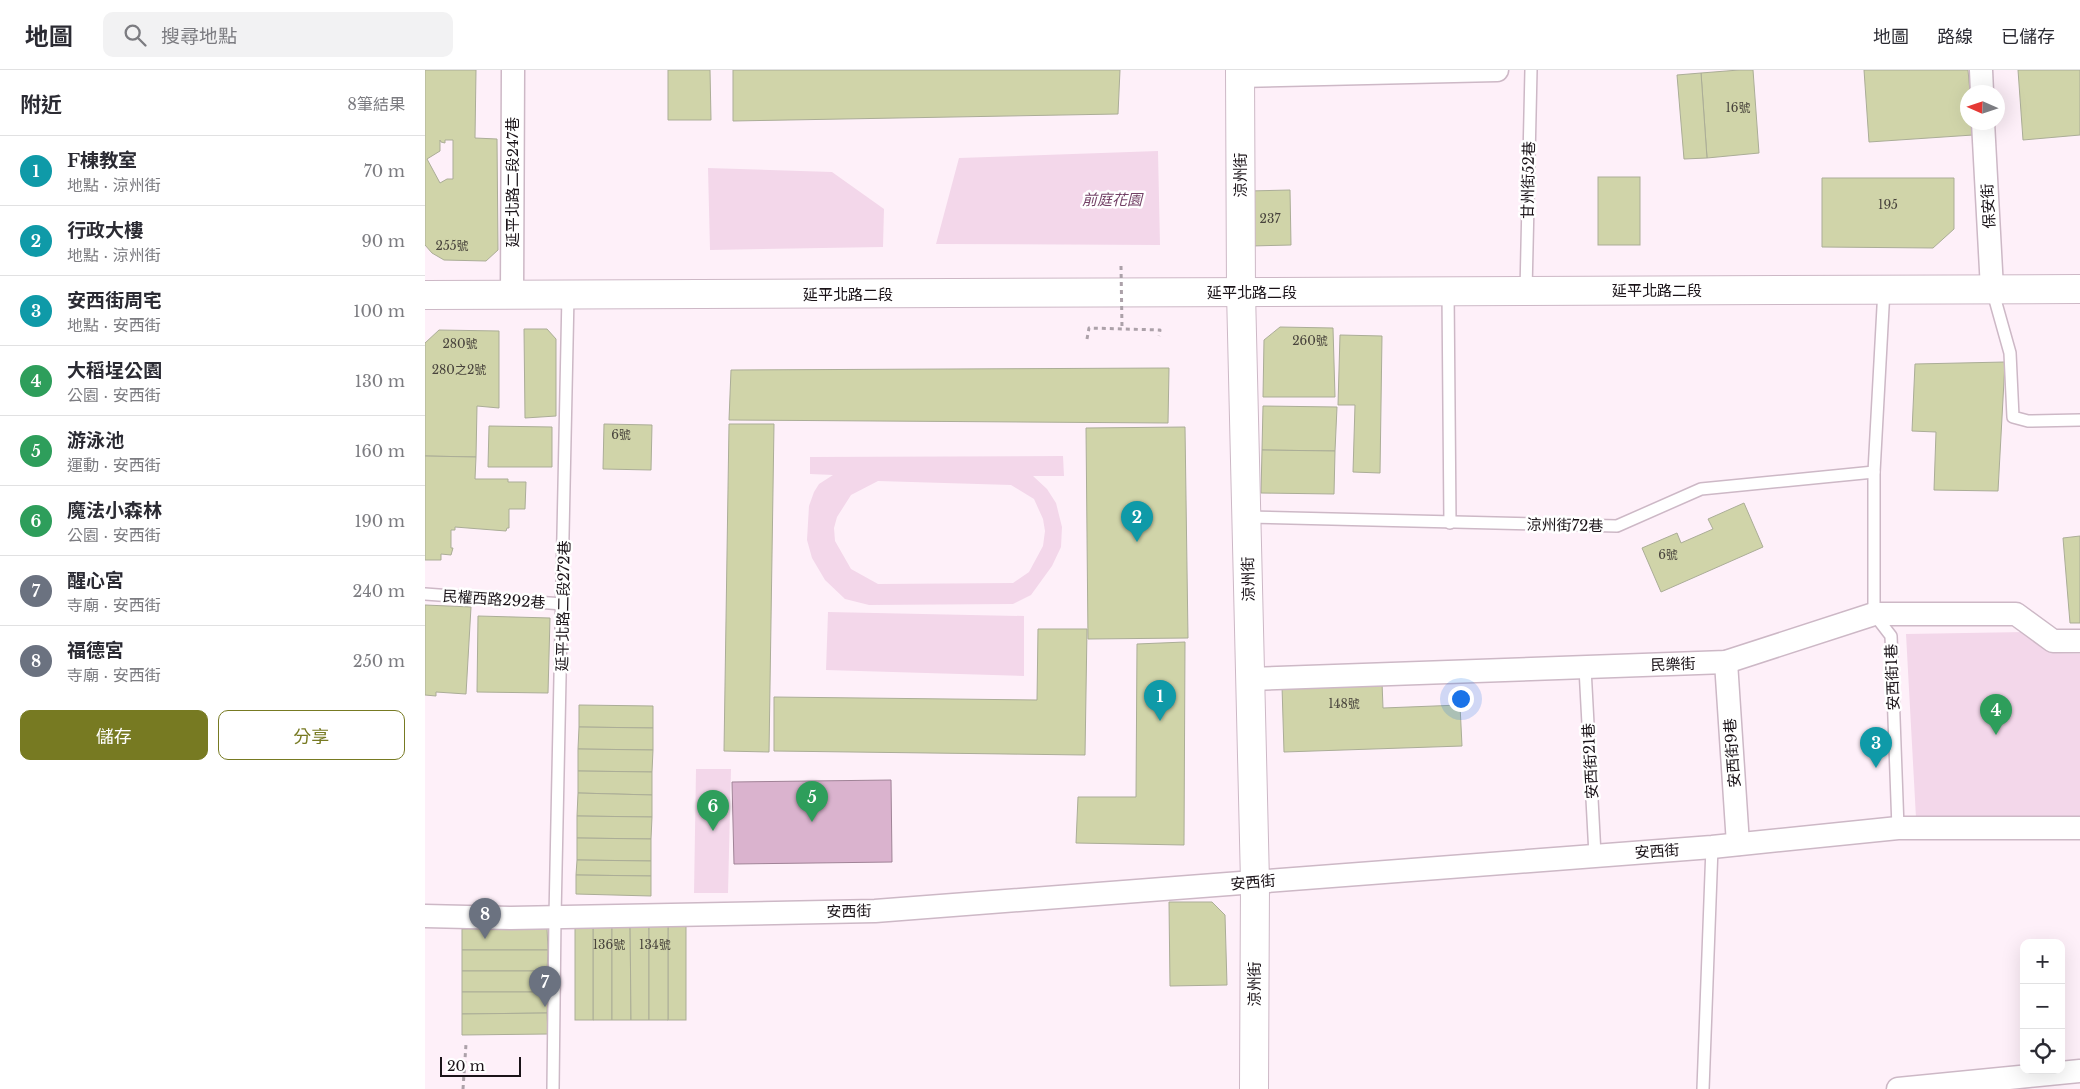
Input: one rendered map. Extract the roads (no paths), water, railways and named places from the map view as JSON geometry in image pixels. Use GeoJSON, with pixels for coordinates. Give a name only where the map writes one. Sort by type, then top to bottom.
{"type":"FeatureCollection","features":[{"type":"Feature","properties":{"kind":"street","name":"延平北路二段247巷"},"geometry":{"type":"LineString","coordinates":[[512,295],[513,70]]}},
{"type":"Feature","properties":{"kind":"street"},"geometry":{"type":"LineString","coordinates":[[1240,73],[1497,70]]}},
{"type":"Feature","properties":{"kind":"street"},"geometry":{"type":"LineString","coordinates":[[1981,70],[1982,85]]}},
{"type":"Feature","properties":{"kind":"street","name":"涼州街"},"geometry":{"type":"LineString","coordinates":[[1240,73],[1241,292],[1255,882],[1254,1089]]}},
{"type":"Feature","properties":{"kind":"street","name":"保安街"},"geometry":{"type":"LineString","coordinates":[[1983,130],[1992,289]]}},
{"type":"Feature","properties":{"kind":"street","name":"延平北路二段"},"geometry":{"type":"LineString","coordinates":[[425,295],[2080,289]]}},
{"type":"Feature","properties":{"kind":"street","name":"民樂街"},"geometry":{"type":"LineString","coordinates":[[1250,679],[1727,662],[1874,614],[2016,614],[2053,641],[2080,642]]}},
{"type":"Feature","properties":{"kind":"street","name":"安西街9巷"},"geometry":{"type":"LineString","coordinates":[[1727,662],[1738,844]]}},
{"type":"Feature","properties":{"kind":"street","name":"安西街"},"geometry":{"type":"LineString","coordinates":[[425,916],[555,917],[875,911],[1712,847],[1898,828],[2080,828]]}},
{"type":"Feature","properties":{"kind":"street"},"geometry":{"type":"LineString","coordinates":[[1898,1089],[2080,1070]]}},
{"type":"Feature","properties":{"kind":"lane","name":"甘州街52巷"},"geometry":{"type":"LineString","coordinates":[[1526,291],[1531,70]]}},
{"type":"Feature","properties":{"kind":"lane"},"geometry":{"type":"LineString","coordinates":[[1874,614],[1874,472],[1884,289]]}},
{"type":"Feature","properties":{"kind":"lane"},"geometry":{"type":"LineString","coordinates":[[1992,289],[2010,353],[2013,417],[2028,421],[2080,420]]}},
{"type":"Feature","properties":{"kind":"lane"},"geometry":{"type":"LineString","coordinates":[[1448,291],[1450,523]]}},
{"type":"Feature","properties":{"kind":"lane","name":"延平北路二段272巷"},"geometry":{"type":"LineString","coordinates":[[553,1089],[568,295]]}},
{"type":"Feature","properties":{"kind":"lane","name":"涼州街72巷"},"geometry":{"type":"LineString","coordinates":[[1247,518],[1617,526],[1701,489],[1874,472]]}},
{"type":"Feature","properties":{"kind":"lane","name":"民權西路292巷"},"geometry":{"type":"LineString","coordinates":[[425,594],[563,604]]}},
{"type":"Feature","properties":{"kind":"lane","name":"安西街1巷"},"geometry":{"type":"LineString","coordinates":[[1874,614],[1891,636],[1898,828]]}},
{"type":"Feature","properties":{"kind":"lane","name":"安西街21巷"},"geometry":{"type":"LineString","coordinates":[[1585,668],[1595,855]]}},
{"type":"Feature","properties":{"kind":"lane"},"geometry":{"type":"LineString","coordinates":[[1703,1089],[1712,847]]}},
{"type":"Feature","properties":{"kind":"place","name":"行政大樓"},"geometry":{"type":"Point","coordinates":[1137,542]}},
{"type":"Feature","properties":{"kind":"place","name":"F棟教室"},"geometry":{"type":"Point","coordinates":[1160,721]}},
{"type":"Feature","properties":{"kind":"place","name":"大稻埕公園"},"geometry":{"type":"Point","coordinates":[1996,735]}},
{"type":"Feature","properties":{"kind":"place","name":"安西街周宅"},"geometry":{"type":"Point","coordinates":[1876,768]}},
{"type":"Feature","properties":{"kind":"place","name":"游泳池"},"geometry":{"type":"Point","coordinates":[812,822]}},
{"type":"Feature","properties":{"kind":"place","name":"魔法小森林"},"geometry":{"type":"Point","coordinates":[713,831]}},
{"type":"Feature","properties":{"kind":"place","name":"福德宮"},"geometry":{"type":"Point","coordinates":[485,939]}},
{"type":"Feature","properties":{"kind":"place","name":"醒心宮"},"geometry":{"type":"Point","coordinates":[545,1007]}},
{"type":"Feature","properties":{"kind":"park label","name":"前庭花園"},"geometry":{"type":"Point","coordinates":[1112,199]}}]}
